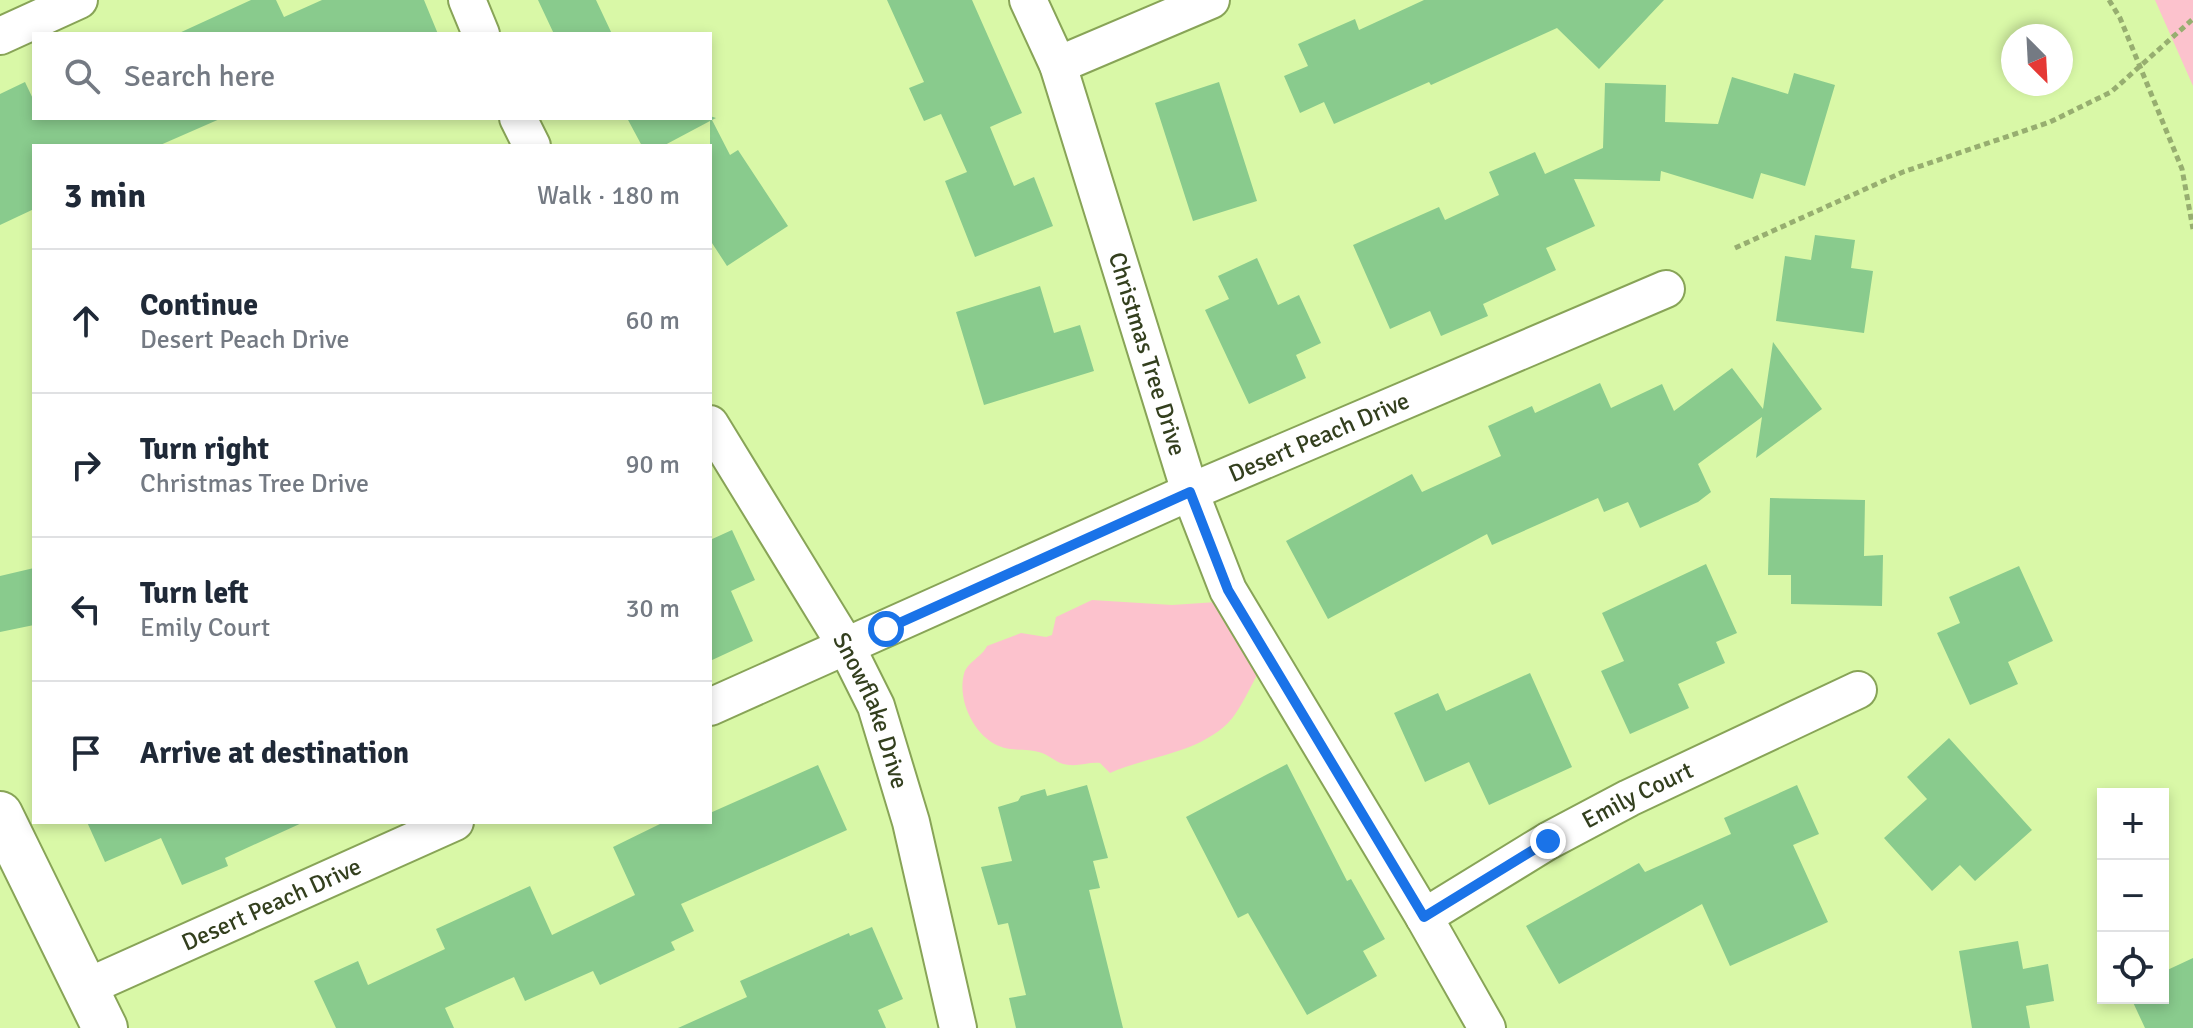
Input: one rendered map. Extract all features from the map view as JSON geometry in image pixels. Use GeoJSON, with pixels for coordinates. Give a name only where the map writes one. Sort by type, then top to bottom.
{"type":"FeatureCollection","features":[{"type":"Feature","properties":{"kind":"street"},"geometry":{"type":"LineString","coordinates":[[0,36],[79,0]]}},
{"type":"Feature","properties":{"kind":"street"},"geometry":{"type":"LineString","coordinates":[[467,0],[480,32]]}},
{"type":"Feature","properties":{"kind":"street","name":"Christmas Tree Drive"},"geometry":{"type":"LineString","coordinates":[[1028,0],[1058,65],[1190,492],[1228,590],[1487,1028]]}},
{"type":"Feature","properties":{"kind":"street"},"geometry":{"type":"LineString","coordinates":[[1058,65],[1211,0]]}},
{"type":"Feature","properties":{"kind":"street"},"geometry":{"type":"LineString","coordinates":[[519,120],[531,144]]}},
{"type":"Feature","properties":{"kind":"street","name":"Desert Peach Drive"},"geometry":{"type":"LineString","coordinates":[[712,706],[1190,492],[1666,289]]}},
{"type":"Feature","properties":{"kind":"street","name":"Snowflake Drive"},"geometry":{"type":"LineString","coordinates":[[712,427],[846,646],[876,706],[911,822],[958,1028]]}},
{"type":"Feature","properties":{"kind":"street","name":"Emily Court"},"geometry":{"type":"LineString","coordinates":[[1424,917],[1575,827],[1858,690]]}},
{"type":"Feature","properties":{"kind":"street"},"geometry":{"type":"LineString","coordinates":[[0,814],[105,1028]]}},
{"type":"Feature","properties":{"kind":"street","name":"Desert Peach Drive"},"geometry":{"type":"LineString","coordinates":[[87,987],[451,824]]}},
{"type":"Feature","properties":{"kind":"path"},"geometry":{"type":"LineString","coordinates":[[2109,0],[2182,169],[2193,229]]}},
{"type":"Feature","properties":{"kind":"path"},"geometry":{"type":"LineString","coordinates":[[1735,248],[1903,172],[2050,122],[2111,92],[2193,19]]}},
{"type":"Feature","properties":{"kind":"shaded area"},"geometry":{"type":"Polygon","coordinates":[[[2155,0],[2193,0],[2193,86],[2155,0]]]}},
{"type":"Feature","properties":{"kind":"shaded area"},"geometry":{"type":"Polygon","coordinates":[[[1092,600],[1172,605],[1217,602],[1260,670],[1228,723],[1187,748],[1110,773],[1100,763],[1065,764],[1042,753],[1004,748],[982,734],[965,706],[962,684],[968,666],[987,646],[1021,633],[1052,635],[1056,617],[1092,600]]]}},
{"type":"Feature","properties":{"kind":"building"},"geometry":{"type":"Polygon","coordinates":[[[251,0],[276,0],[284,17],[322,0],[424,0],[437,32],[181,32],[251,0]]]}},
{"type":"Feature","properties":{"kind":"building"},"geometry":{"type":"Polygon","coordinates":[[[538,0],[596,0],[611,32],[553,32],[538,0]]]}},
{"type":"Feature","properties":{"kind":"building"},"geometry":{"type":"Polygon","coordinates":[[[887,0],[972,0],[1022,113],[990,127],[1014,186],[1034,177],[1053,226],[975,257],[945,181],[967,172],[941,114],[924,121],[909,88],[924,82],[887,0]]]}},
{"type":"Feature","properties":{"kind":"building"},"geometry":{"type":"Polygon","coordinates":[[[1424,0],[1664,0],[1599,69],[1557,28],[1431,85],[1429,82],[1334,124],[1324,102],[1300,113],[1284,76],[1308,66],[1298,44],[1355,19],[1359,30],[1424,0]]]}},
{"type":"Feature","properties":{"kind":"building"},"geometry":{"type":"Polygon","coordinates":[[[1794,73],[1835,85],[1805,186],[1761,173],[1753,199],[1661,171],[1660,181],[1574,179],[1595,226],[1546,248],[1556,270],[1483,304],[1488,316],[1441,336],[1430,311],[1390,329],[1353,245],[1439,207],[1445,220],[1499,195],[1489,172],[1535,152],[1545,174],[1603,148],[1605,83],[1666,85],[1665,122],[1718,124],[1732,77],[1788,94],[1794,73]]]}},
{"type":"Feature","properties":{"kind":"building"},"geometry":{"type":"Polygon","coordinates":[[[25,82],[32,97],[32,120],[217,120],[163,144],[32,144],[32,210],[0,225],[0,94],[25,82]]]}},
{"type":"Feature","properties":{"kind":"building"},"geometry":{"type":"Polygon","coordinates":[[[1219,82],[1257,201],[1193,221],[1155,103],[1219,82]]]}},
{"type":"Feature","properties":{"kind":"building"},"geometry":{"type":"Polygon","coordinates":[[[628,120],[712,120],[730,155],[738,150],[788,226],[727,266],[712,243],[710,121],[667,144],[641,144],[628,120]]]}},
{"type":"Feature","properties":{"kind":"building"},"geometry":{"type":"Polygon","coordinates":[[[1815,235],[1855,240],[1851,268],[1873,271],[1864,333],[1776,321],[1785,256],[1811,260],[1815,235]]]}},
{"type":"Feature","properties":{"kind":"building"},"geometry":{"type":"Polygon","coordinates":[[[1257,258],[1278,305],[1299,295],[1321,343],[1296,355],[1306,378],[1249,404],[1205,310],[1229,299],[1218,276],[1257,258]]]}},
{"type":"Feature","properties":{"kind":"building"},"geometry":{"type":"Polygon","coordinates":[[[1040,286],[1054,333],[1080,325],[1094,371],[984,405],[956,312],[1040,286]]]}},
{"type":"Feature","properties":{"kind":"building"},"geometry":{"type":"Polygon","coordinates":[[[1773,342],[1822,409],[1756,458],[1762,417],[1698,464],[1711,492],[1698,502],[1640,528],[1628,502],[1604,512],[1598,498],[1492,545],[1487,534],[1328,619],[1286,541],[1412,474],[1422,492],[1501,456],[1488,426],[1532,406],[1535,413],[1600,383],[1611,408],[1662,384],[1674,411],[1732,368],[1763,409],[1773,342]]]}},
{"type":"Feature","properties":{"kind":"building"},"geometry":{"type":"Polygon","coordinates":[[[1770,498],[1865,500],[1864,556],[1883,555],[1882,606],[1791,604],[1791,575],[1768,575],[1770,498]]]}},
{"type":"Feature","properties":{"kind":"building"},"geometry":{"type":"Polygon","coordinates":[[[732,530],[755,580],[731,591],[753,641],[712,660],[712,539],[732,530]]]}},
{"type":"Feature","properties":{"kind":"building"},"geometry":{"type":"Polygon","coordinates":[[[1706,564],[1737,633],[1716,642],[1725,663],[1678,684],[1689,708],[1630,734],[1601,671],[1624,661],[1602,613],[1706,564]]]}},
{"type":"Feature","properties":{"kind":"building"},"geometry":{"type":"Polygon","coordinates":[[[2019,566],[2053,641],[2008,662],[2018,684],[1970,705],[1937,633],[1960,623],[1949,597],[2019,566]]]}},
{"type":"Feature","properties":{"kind":"building"},"geometry":{"type":"Polygon","coordinates":[[[32,568],[32,625],[0,632],[0,576],[32,568]]]}},
{"type":"Feature","properties":{"kind":"building"},"geometry":{"type":"Polygon","coordinates":[[[1530,673],[1572,767],[1489,805],[1469,762],[1425,782],[1394,713],[1438,693],[1446,711],[1530,673]]]}},
{"type":"Feature","properties":{"kind":"building"},"geometry":{"type":"Polygon","coordinates":[[[1949,738],[2032,830],[1975,881],[1960,865],[1932,891],[1884,838],[1927,799],[1907,777],[1949,738]]]}},
{"type":"Feature","properties":{"kind":"building"},"geometry":{"type":"Polygon","coordinates":[[[1287,764],[1347,881],[1351,879],[1385,939],[1363,951],[1377,976],[1307,1015],[1248,913],[1238,918],[1186,817],[1287,764]]]}},
{"type":"Feature","properties":{"kind":"building"},"geometry":{"type":"Polygon","coordinates":[[[818,765],[847,830],[681,904],[694,931],[671,942],[675,950],[600,985],[593,971],[525,1001],[514,977],[445,1008],[454,1028],[336,1028],[314,981],[358,961],[368,985],[445,949],[436,929],[530,886],[552,935],[635,895],[613,847],[660,824],[712,824],[712,812],[818,765]]]}},
{"type":"Feature","properties":{"kind":"building"},"geometry":{"type":"Polygon","coordinates":[[[1087,785],[1108,858],[1093,861],[1100,888],[1089,890],[1123,1028],[1016,1028],[1009,998],[1026,995],[1008,923],[998,925],[981,867],[1012,861],[998,807],[1045,789],[1047,796],[1087,785]]]}},
{"type":"Feature","properties":{"kind":"building"},"geometry":{"type":"Polygon","coordinates":[[[1797,785],[1819,834],[1793,845],[1828,922],[1730,966],[1702,904],[1559,984],[1526,926],[1639,863],[1645,872],[1731,834],[1724,818],[1797,785]]]}},
{"type":"Feature","properties":{"kind":"building"},"geometry":{"type":"Polygon","coordinates":[[[88,824],[300,824],[225,858],[228,866],[182,885],[161,838],[105,862],[88,824]]]}},
{"type":"Feature","properties":{"kind":"building"},"geometry":{"type":"Polygon","coordinates":[[[872,927],[903,999],[878,1010],[886,1028],[678,1028],[747,997],[740,981],[849,933],[850,936],[872,927]]]}},
{"type":"Feature","properties":{"kind":"building"},"geometry":{"type":"Polygon","coordinates":[[[2018,941],[2023,969],[2048,964],[2054,1001],[2026,1006],[2030,1028],[1972,1028],[1959,951],[2018,941]]]}},
{"type":"Feature","properties":{"kind":"building"},"geometry":{"type":"Polygon","coordinates":[[[2193,958],[2193,1028],[2145,1028],[2134,1004],[2169,1004],[2169,969],[2193,958]]]}},
{"type":"Feature","properties":{"kind":"route"},"geometry":{"type":"LineString","coordinates":[[886,629],[1190,492],[1228,590],[1424,917],[1548,841]]}}]}
